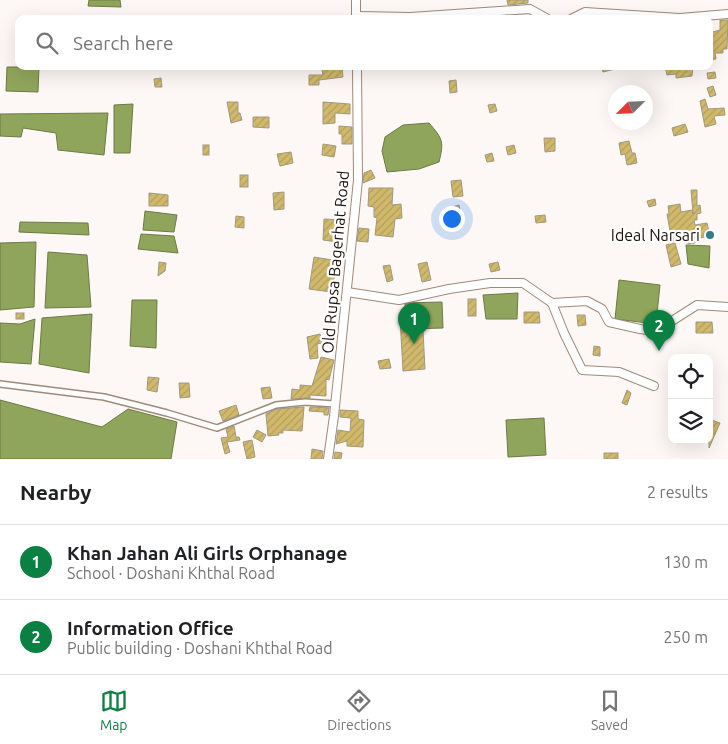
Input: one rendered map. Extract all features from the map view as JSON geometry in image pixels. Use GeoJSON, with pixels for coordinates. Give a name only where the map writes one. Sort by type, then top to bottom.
{"type":"FeatureCollection","features":[{"type":"Feature","properties":{"kind":"street"},"geometry":{"type":"LineString","coordinates":[[356,0],[357,15]]}},
{"type":"Feature","properties":{"kind":"street"},"geometry":{"type":"LineString","coordinates":[[440,15],[530,9],[541,15]]}},
{"type":"Feature","properties":{"kind":"street"},"geometry":{"type":"LineString","coordinates":[[579,15],[585,12],[632,15]]}},
{"type":"Feature","properties":{"kind":"street"},"geometry":{"type":"LineString","coordinates":[[713,15],[728,14]]}},
{"type":"Feature","properties":{"kind":"street","name":"Old Rupsa Bagerhat Road"},"geometry":{"type":"LineString","coordinates":[[328,459],[358,180],[357,70]]}},
{"type":"Feature","properties":{"kind":"street"},"geometry":{"type":"LineString","coordinates":[[347,292],[399,300],[449,289],[490,283],[523,283],[552,303],[582,370],[619,372],[654,386]]}},
{"type":"Feature","properties":{"kind":"street"},"geometry":{"type":"LineString","coordinates":[[552,303],[587,301],[602,309],[609,322],[662,332],[672,321],[697,305],[728,307]]}},
{"type":"Feature","properties":{"kind":"street"},"geometry":{"type":"LineString","coordinates":[[0,384],[104,397],[217,428],[276,405],[305,402],[335,404]]}},
{"type":"Feature","properties":{"kind":"shaded area"},"geometry":{"type":"Polygon","coordinates":[[[89,0],[120,0],[121,7],[88,6],[89,0]]]}},
{"type":"Feature","properties":{"kind":"shaded area"},"geometry":{"type":"Polygon","coordinates":[[[7,67],[15,67],[15,70],[39,70],[38,92],[6,91],[7,67]]]}},
{"type":"Feature","properties":{"kind":"shaded area"},"geometry":{"type":"Polygon","coordinates":[[[133,104],[130,153],[114,153],[114,105],[133,104]]]}},
{"type":"Feature","properties":{"kind":"shaded area"},"geometry":{"type":"Polygon","coordinates":[[[108,113],[104,155],[58,150],[56,133],[23,128],[21,137],[0,136],[0,114],[108,113]]]}},
{"type":"Feature","properties":{"kind":"shaded area"},"geometry":{"type":"Polygon","coordinates":[[[429,123],[440,137],[442,150],[439,162],[419,169],[387,172],[382,151],[385,137],[403,125],[429,123]]]}},
{"type":"Feature","properties":{"kind":"shaded area"},"geometry":{"type":"Polygon","coordinates":[[[145,211],[177,215],[174,232],[143,230],[145,211]]]}},
{"type":"Feature","properties":{"kind":"shaded area"},"geometry":{"type":"Polygon","coordinates":[[[20,222],[88,223],[89,235],[19,232],[20,222]]]}},
{"type":"Feature","properties":{"kind":"shaded area"},"geometry":{"type":"Polygon","coordinates":[[[141,234],[174,236],[178,253],[138,249],[141,234]]]}},
{"type":"Feature","properties":{"kind":"shaded area"},"geometry":{"type":"Polygon","coordinates":[[[36,242],[34,307],[0,310],[0,243],[36,242]]]}},
{"type":"Feature","properties":{"kind":"shaded area"},"geometry":{"type":"Polygon","coordinates":[[[686,245],[710,246],[709,268],[688,264],[686,245]]]}},
{"type":"Feature","properties":{"kind":"shaded area"},"geometry":{"type":"Polygon","coordinates":[[[48,252],[87,255],[91,307],[45,308],[48,252]]]}},
{"type":"Feature","properties":{"kind":"shaded area"},"geometry":{"type":"Polygon","coordinates":[[[619,280],[660,285],[656,324],[615,319],[619,280]]]}},
{"type":"Feature","properties":{"kind":"shaded area"},"geometry":{"type":"Polygon","coordinates":[[[518,293],[517,319],[486,319],[483,295],[518,293]]]}},
{"type":"Feature","properties":{"kind":"shaded area"},"geometry":{"type":"Polygon","coordinates":[[[132,300],[157,300],[156,348],[130,346],[132,300]]]}},
{"type":"Feature","properties":{"kind":"shaded area"},"geometry":{"type":"Polygon","coordinates":[[[442,302],[443,328],[406,329],[405,303],[442,302]]]}},
{"type":"Feature","properties":{"kind":"shaded area"},"geometry":{"type":"Polygon","coordinates":[[[92,314],[89,373],[39,364],[42,318],[92,314]]]}},
{"type":"Feature","properties":{"kind":"shaded area"},"geometry":{"type":"Polygon","coordinates":[[[35,319],[31,364],[0,362],[0,323],[20,324],[35,319]]]}},
{"type":"Feature","properties":{"kind":"shaded area"},"geometry":{"type":"Polygon","coordinates":[[[0,400],[102,427],[128,409],[177,422],[171,459],[0,459],[0,400]]]}},
{"type":"Feature","properties":{"kind":"shaded area"},"geometry":{"type":"Polygon","coordinates":[[[544,418],[546,455],[508,457],[506,420],[544,418]]]}},
{"type":"Feature","properties":{"kind":"building"},"geometry":{"type":"Polygon","coordinates":[[[507,0],[528,0],[528,3],[508,5],[507,0]]]}},
{"type":"Feature","properties":{"kind":"building"},"geometry":{"type":"Polygon","coordinates":[[[720,20],[728,20],[727,49],[723,49],[723,53],[715,53],[716,59],[713,59],[713,32],[720,30],[720,20]]]}},
{"type":"Feature","properties":{"kind":"building"},"geometry":{"type":"Polygon","coordinates":[[[322,70],[342,70],[343,77],[319,80],[319,85],[309,85],[309,75],[323,75],[322,70]]]}},
{"type":"Feature","properties":{"kind":"building"},"geometry":{"type":"Polygon","coordinates":[[[666,70],[693,70],[692,76],[676,78],[676,74],[667,75],[666,70]]]}},
{"type":"Feature","properties":{"kind":"building"},"geometry":{"type":"Polygon","coordinates":[[[715,72],[716,78],[708,79],[707,73],[715,72]]]}},
{"type":"Feature","properties":{"kind":"building"},"geometry":{"type":"Polygon","coordinates":[[[161,78],[162,87],[155,87],[154,79],[161,78]]]}},
{"type":"Feature","properties":{"kind":"building"},"geometry":{"type":"Polygon","coordinates":[[[456,80],[457,92],[450,93],[449,81],[456,80]]]}},
{"type":"Feature","properties":{"kind":"building"},"geometry":{"type":"Polygon","coordinates":[[[713,86],[716,95],[710,97],[707,88],[713,86]]]}},
{"type":"Feature","properties":{"kind":"building"},"geometry":{"type":"Polygon","coordinates":[[[705,99],[708,109],[724,108],[725,115],[714,116],[716,124],[705,127],[700,101],[705,99]]]}},
{"type":"Feature","properties":{"kind":"building"},"geometry":{"type":"Polygon","coordinates":[[[227,102],[238,102],[238,113],[240,113],[242,120],[231,123],[227,102]]]}},
{"type":"Feature","properties":{"kind":"building"},"geometry":{"type":"Polygon","coordinates":[[[323,102],[350,104],[350,114],[335,113],[335,123],[323,124],[323,102]]]}},
{"type":"Feature","properties":{"kind":"building"},"geometry":{"type":"Polygon","coordinates":[[[495,104],[497,111],[490,113],[488,105],[495,104]]]}},
{"type":"Feature","properties":{"kind":"building"},"geometry":{"type":"Polygon","coordinates":[[[253,117],[269,117],[269,128],[253,127],[253,117]]]}},
{"type":"Feature","properties":{"kind":"building"},"geometry":{"type":"Polygon","coordinates":[[[685,124],[688,132],[674,136],[672,128],[685,124]]]}},
{"type":"Feature","properties":{"kind":"building"},"geometry":{"type":"Polygon","coordinates":[[[339,126],[352,127],[352,144],[342,144],[342,134],[339,134],[339,126]]]}},
{"type":"Feature","properties":{"kind":"building"},"geometry":{"type":"Polygon","coordinates":[[[544,138],[555,138],[555,151],[545,152],[544,138]]]}},
{"type":"Feature","properties":{"kind":"building"},"geometry":{"type":"Polygon","coordinates":[[[629,141],[632,153],[635,153],[637,163],[627,165],[625,154],[621,155],[619,143],[629,141]]]}},
{"type":"Feature","properties":{"kind":"building"},"geometry":{"type":"Polygon","coordinates":[[[323,144],[336,146],[334,157],[322,155],[323,144]]]}},
{"type":"Feature","properties":{"kind":"building"},"geometry":{"type":"Polygon","coordinates":[[[203,145],[209,145],[209,155],[203,155],[203,145]]]}},
{"type":"Feature","properties":{"kind":"building"},"geometry":{"type":"Polygon","coordinates":[[[514,145],[516,153],[508,155],[506,147],[514,145]]]}},
{"type":"Feature","properties":{"kind":"building"},"geometry":{"type":"Polygon","coordinates":[[[291,152],[293,163],[280,166],[277,154],[291,152]]]}},
{"type":"Feature","properties":{"kind":"building"},"geometry":{"type":"Polygon","coordinates":[[[492,153],[494,161],[487,162],[485,155],[492,153]]]}},
{"type":"Feature","properties":{"kind":"building"},"geometry":{"type":"Polygon","coordinates":[[[371,170],[375,178],[363,183],[364,173],[371,170]]]}},
{"type":"Feature","properties":{"kind":"building"},"geometry":{"type":"Polygon","coordinates":[[[240,175],[248,175],[248,187],[240,187],[240,175]]]}},
{"type":"Feature","properties":{"kind":"building"},"geometry":{"type":"Polygon","coordinates":[[[461,180],[463,196],[453,197],[451,181],[461,180]]]}},
{"type":"Feature","properties":{"kind":"building"},"geometry":{"type":"Polygon","coordinates":[[[369,188],[393,188],[392,205],[401,204],[402,218],[395,219],[393,237],[375,235],[377,218],[374,217],[374,207],[368,206],[369,188]]]}},
{"type":"Feature","properties":{"kind":"building"},"geometry":{"type":"Polygon","coordinates":[[[691,190],[697,190],[697,206],[700,205],[701,213],[697,214],[697,220],[694,220],[695,225],[707,223],[710,236],[694,239],[695,243],[688,244],[687,239],[672,242],[667,214],[669,214],[668,206],[680,204],[681,212],[692,210],[693,214],[691,190]]]}},
{"type":"Feature","properties":{"kind":"building"},"geometry":{"type":"Polygon","coordinates":[[[284,192],[284,209],[274,210],[273,193],[284,192]]]}},
{"type":"Feature","properties":{"kind":"building"},"geometry":{"type":"Polygon","coordinates":[[[149,193],[168,195],[168,206],[149,206],[149,193]]]}},
{"type":"Feature","properties":{"kind":"building"},"geometry":{"type":"Polygon","coordinates":[[[655,199],[656,205],[649,207],[647,201],[655,199]]]}},
{"type":"Feature","properties":{"kind":"building"},"geometry":{"type":"Polygon","coordinates":[[[459,205],[462,220],[456,221],[452,207],[459,205]]]}},
{"type":"Feature","properties":{"kind":"building"},"geometry":{"type":"Polygon","coordinates":[[[545,215],[546,222],[536,223],[535,216],[545,215]]]}},
{"type":"Feature","properties":{"kind":"building"},"geometry":{"type":"Polygon","coordinates":[[[236,216],[244,217],[244,228],[235,227],[236,216]]]}},
{"type":"Feature","properties":{"kind":"building"},"geometry":{"type":"Polygon","coordinates":[[[324,219],[342,220],[337,242],[323,240],[324,219]]]}},
{"type":"Feature","properties":{"kind":"building"},"geometry":{"type":"Polygon","coordinates":[[[359,228],[369,229],[368,242],[357,241],[359,228]]]}},
{"type":"Feature","properties":{"kind":"building"},"geometry":{"type":"Polygon","coordinates":[[[675,243],[681,264],[671,267],[666,245],[675,243]]]}},
{"type":"Feature","properties":{"kind":"building"},"geometry":{"type":"Polygon","coordinates":[[[314,257],[338,261],[331,292],[309,289],[314,257]]]}},
{"type":"Feature","properties":{"kind":"building"},"geometry":{"type":"Polygon","coordinates":[[[159,262],[166,263],[165,271],[158,276],[159,262]]]}},
{"type":"Feature","properties":{"kind":"building"},"geometry":{"type":"Polygon","coordinates":[[[427,262],[431,280],[422,282],[418,264],[427,262]]]}},
{"type":"Feature","properties":{"kind":"building"},"geometry":{"type":"Polygon","coordinates":[[[498,262],[500,270],[491,272],[489,264],[498,262]]]}},
{"type":"Feature","properties":{"kind":"building"},"geometry":{"type":"Polygon","coordinates":[[[390,265],[393,280],[387,282],[383,266],[390,265]]]}},
{"type":"Feature","properties":{"kind":"building"},"geometry":{"type":"Polygon","coordinates":[[[468,299],[476,299],[476,316],[468,316],[468,299]]]}},
{"type":"Feature","properties":{"kind":"building"},"geometry":{"type":"Polygon","coordinates":[[[524,312],[539,312],[540,323],[524,323],[524,312]]]}},
{"type":"Feature","properties":{"kind":"building"},"geometry":{"type":"Polygon","coordinates":[[[16,313],[24,313],[24,319],[16,319],[16,313]]]}},
{"type":"Feature","properties":{"kind":"building"},"geometry":{"type":"Polygon","coordinates":[[[577,315],[585,315],[586,325],[578,326],[577,315]]]}},
{"type":"Feature","properties":{"kind":"building"},"geometry":{"type":"Polygon","coordinates":[[[415,317],[415,320],[419,320],[420,331],[423,331],[425,369],[403,371],[400,318],[415,317]]]}},
{"type":"Feature","properties":{"kind":"building"},"geometry":{"type":"Polygon","coordinates":[[[696,322],[712,322],[713,333],[696,333],[696,322]]]}},
{"type":"Feature","properties":{"kind":"building"},"geometry":{"type":"Polygon","coordinates":[[[320,334],[322,343],[317,344],[318,358],[310,359],[307,337],[320,334]]]}},
{"type":"Feature","properties":{"kind":"building"},"geometry":{"type":"Polygon","coordinates":[[[594,346],[600,347],[600,356],[593,355],[594,346]]]}},
{"type":"Feature","properties":{"kind":"building"},"geometry":{"type":"Polygon","coordinates":[[[321,357],[334,360],[329,380],[326,379],[326,396],[310,395],[310,398],[291,399],[292,389],[300,390],[300,385],[312,386],[321,357]]]}},
{"type":"Feature","properties":{"kind":"building"},"geometry":{"type":"Polygon","coordinates":[[[389,359],[391,368],[380,369],[378,361],[389,359]]]}},
{"type":"Feature","properties":{"kind":"building"},"geometry":{"type":"Polygon","coordinates":[[[148,377],[159,378],[157,392],[147,390],[148,377]]]}},
{"type":"Feature","properties":{"kind":"building"},"geometry":{"type":"Polygon","coordinates":[[[179,383],[189,383],[190,397],[180,398],[179,383]]]}},
{"type":"Feature","properties":{"kind":"building"},"geometry":{"type":"Polygon","coordinates":[[[270,387],[272,398],[263,399],[261,388],[270,387]]]}},
{"type":"Feature","properties":{"kind":"building"},"geometry":{"type":"Polygon","coordinates":[[[627,390],[631,393],[627,405],[622,403],[627,390]]]}},
{"type":"Feature","properties":{"kind":"building"},"geometry":{"type":"Polygon","coordinates":[[[236,405],[239,415],[223,421],[219,411],[236,405]]]}},
{"type":"Feature","properties":{"kind":"building"},"geometry":{"type":"Polygon","coordinates":[[[304,407],[302,431],[283,430],[283,433],[278,433],[279,435],[268,436],[266,414],[277,409],[304,407]]]}},
{"type":"Feature","properties":{"kind":"building"},"geometry":{"type":"Polygon","coordinates":[[[310,407],[329,408],[328,415],[324,415],[324,412],[309,411],[310,407]]]}},
{"type":"Feature","properties":{"kind":"building"},"geometry":{"type":"Polygon","coordinates":[[[340,410],[358,411],[358,419],[364,420],[363,447],[347,446],[347,441],[336,444],[338,430],[350,432],[351,418],[340,417],[340,410]]]}},
{"type":"Feature","properties":{"kind":"building"},"geometry":{"type":"Polygon","coordinates":[[[713,420],[720,423],[713,439],[713,420]]]}},
{"type":"Feature","properties":{"kind":"building"},"geometry":{"type":"Polygon","coordinates":[[[234,426],[236,437],[239,437],[240,440],[227,442],[230,452],[225,454],[221,438],[228,437],[226,429],[234,426]]]}},
{"type":"Feature","properties":{"kind":"building"},"geometry":{"type":"Polygon","coordinates":[[[257,430],[266,435],[262,442],[253,437],[257,430]]]}},
{"type":"Feature","properties":{"kind":"building"},"geometry":{"type":"Polygon","coordinates":[[[252,440],[255,457],[247,459],[243,442],[252,440]]]}},
{"type":"Feature","properties":{"kind":"building"},"geometry":{"type":"Polygon","coordinates":[[[312,449],[323,451],[322,459],[311,459],[312,449]]]}},
{"type":"Feature","properties":{"kind":"building"},"geometry":{"type":"Polygon","coordinates":[[[335,452],[342,453],[341,459],[334,459],[335,452]]]}},
{"type":"Feature","properties":{"kind":"building"},"geometry":{"type":"Polygon","coordinates":[[[604,453],[618,453],[618,459],[604,459],[604,453]]]}},
{"type":"Feature","properties":{"kind":"place","name":"Ideal Narsari"},"geometry":{"type":"Point","coordinates":[710,235]}},
{"type":"Feature","properties":{"kind":"place","name":"Khan Jahan Ali Girls Orphanage"},"geometry":{"type":"Point","coordinates":[414,344]}},
{"type":"Feature","properties":{"kind":"place","name":"Information Office"},"geometry":{"type":"Point","coordinates":[659,351]}}]}
